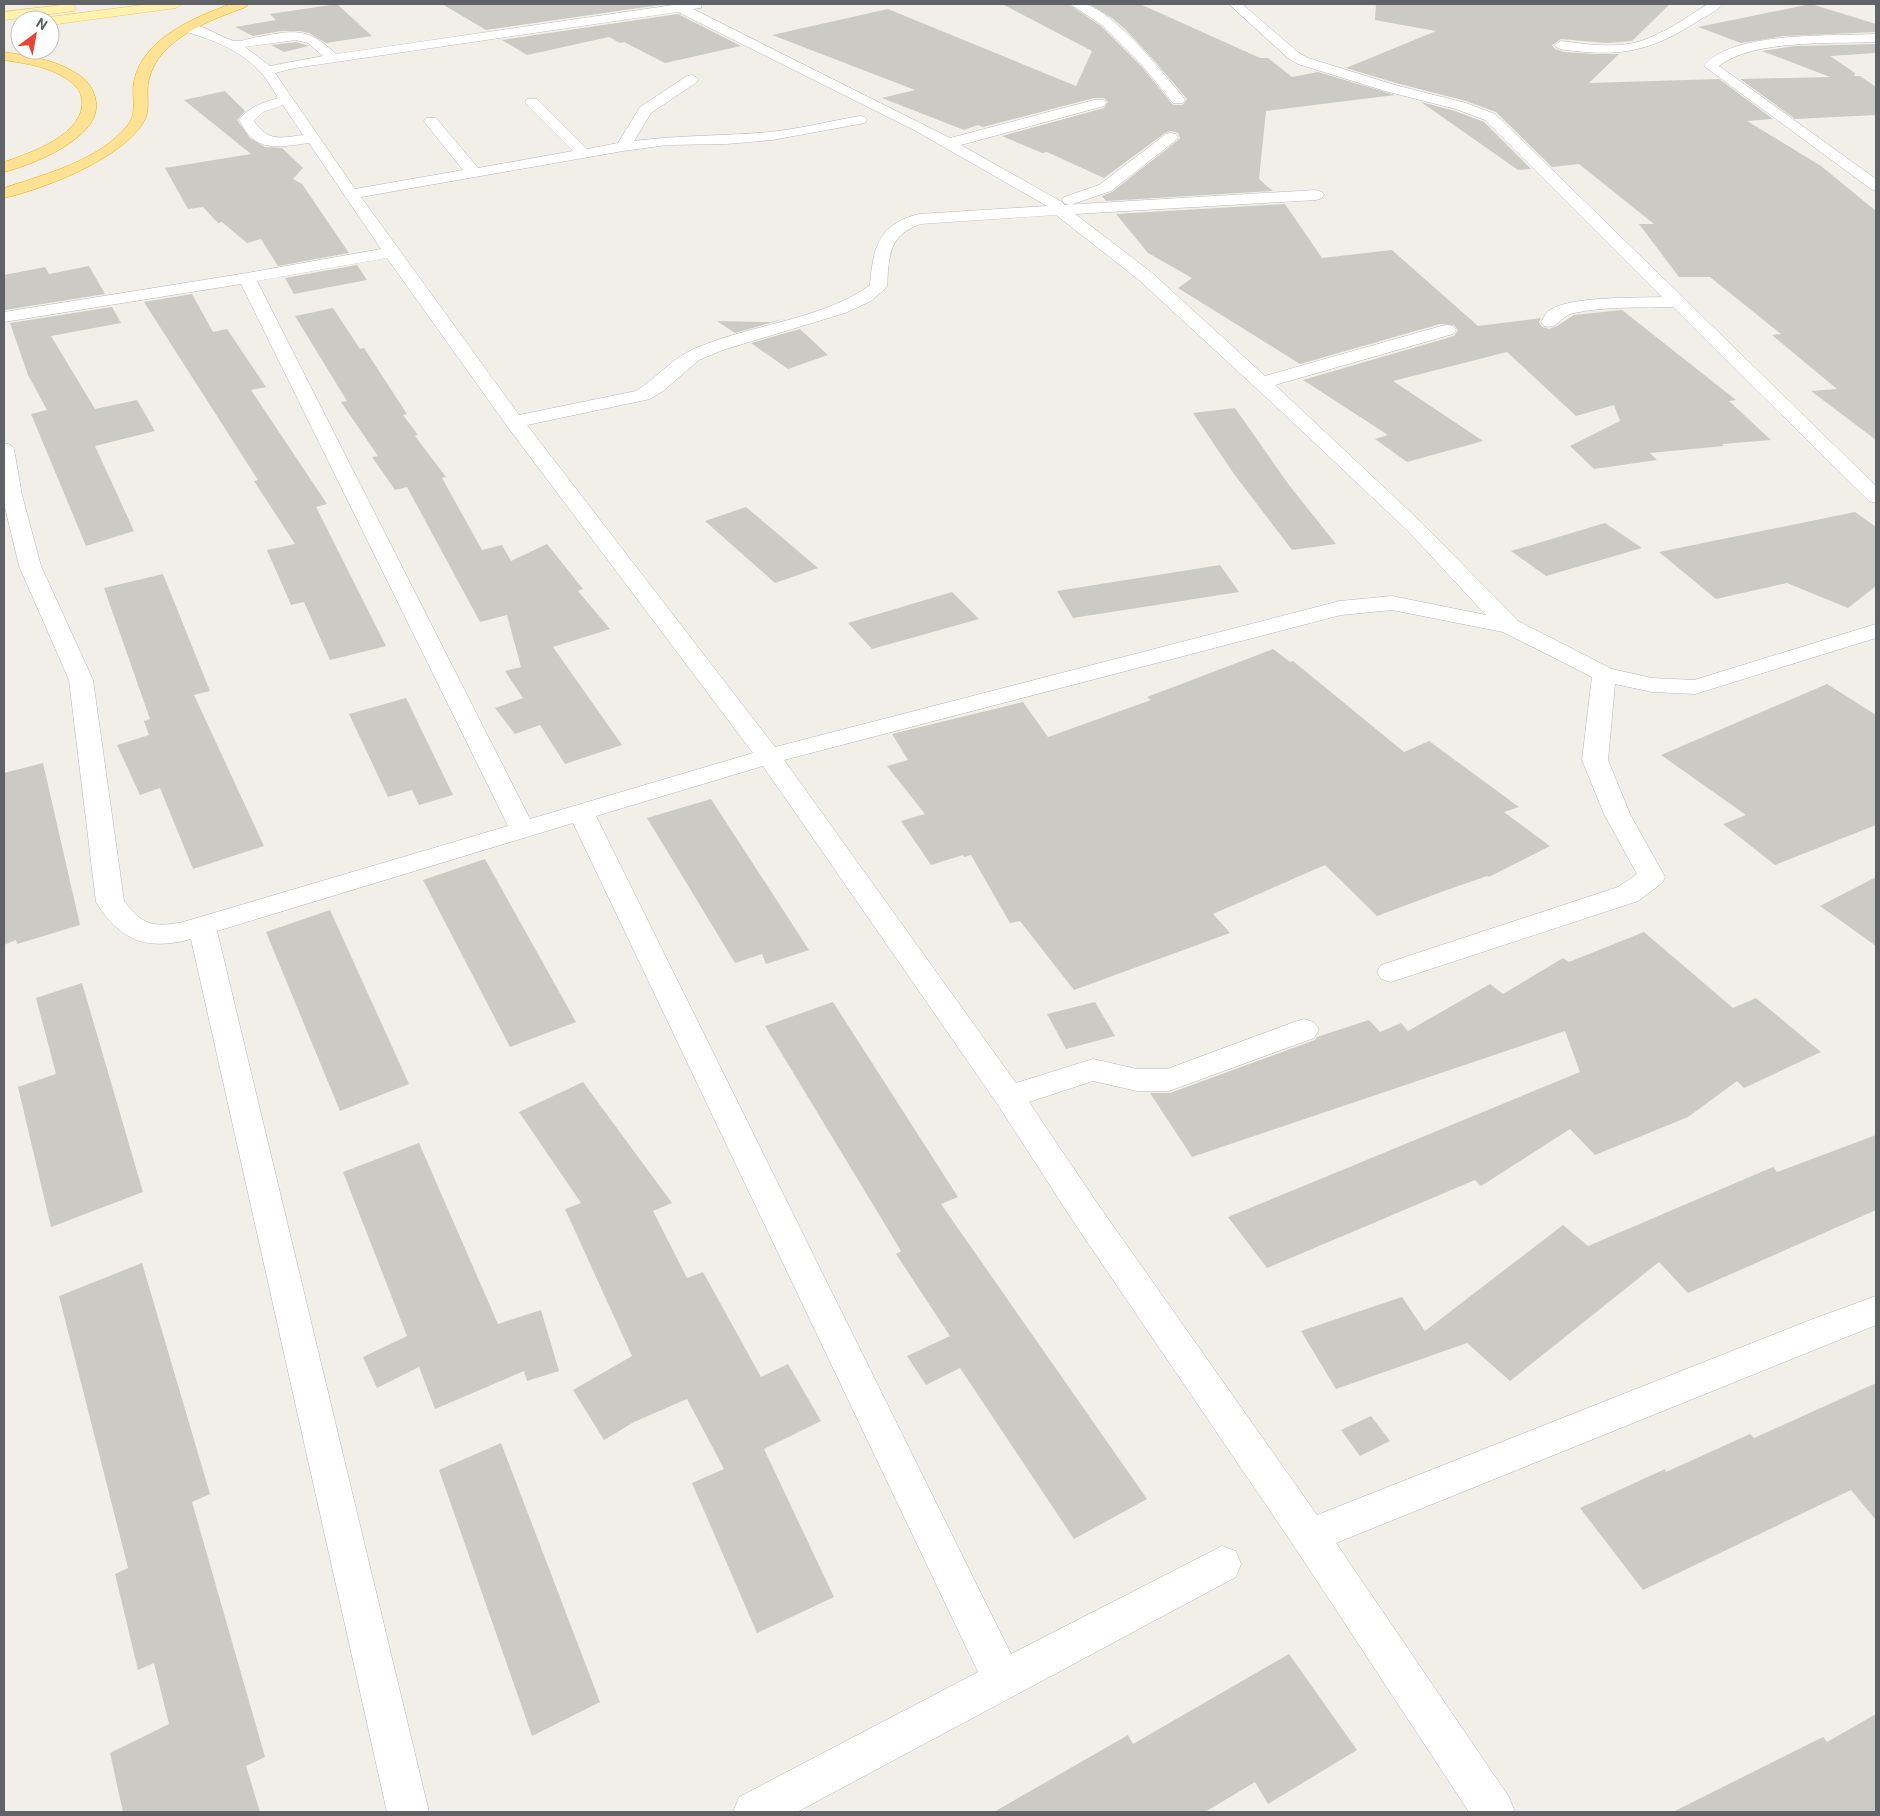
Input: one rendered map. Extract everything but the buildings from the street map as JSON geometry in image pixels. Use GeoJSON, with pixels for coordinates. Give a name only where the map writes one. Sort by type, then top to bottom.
{"type":"FeatureCollection","features":[{"type":"Feature","properties":{"kind":"highway"},"geometry":{"type":"LineString","coordinates":[[4,193],[79,165],[112,147],[131,130],[142,112],[141,82],[146,66],[155,52],[188,28],[242,4]]}},
{"type":"Feature","properties":{"kind":"highway"},"geometry":{"type":"LineString","coordinates":[[4,56],[38,62],[67,73],[86,89],[92,103],[87,120],[65,140],[32,157],[4,168]]}},
{"type":"Feature","properties":{"kind":"main road"},"geometry":{"type":"LineString","coordinates":[[4,16],[104,4]]}},
{"type":"Feature","properties":{"kind":"main road"},"geometry":{"type":"LineString","coordinates":[[60,20],[176,4]]}},
{"type":"Feature","properties":{"kind":"street"},"geometry":{"type":"LineString","coordinates":[[267,71],[278,67],[701,4]]}},
{"type":"Feature","properties":{"kind":"street"},"geometry":{"type":"LineString","coordinates":[[1076,4],[1107,22],[1147,62],[1178,100]]}},
{"type":"Feature","properties":{"kind":"street"},"geometry":{"type":"LineString","coordinates":[[1234,4],[1294,56],[1303,61],[1390,88],[1461,106],[1490,117],[1837,460],[1876,496]]}},
{"type":"Feature","properties":{"kind":"street"},"geometry":{"type":"LineString","coordinates":[[1561,45],[1611,48],[1636,46],[1674,30],[1717,4]]}},
{"type":"Feature","properties":{"kind":"street"},"geometry":{"type":"LineString","coordinates":[[681,8],[950,143],[1058,207],[1145,276],[1261,383],[1414,527],[1510,626]]}},
{"type":"Feature","properties":{"kind":"street"},"geometry":{"type":"LineString","coordinates":[[188,28],[218,37],[235,45],[267,71],[391,252],[514,422],[769,756],[1009,1097],[1084,1212],[1309,1536],[1494,1812]]}},
{"type":"Feature","properties":{"kind":"street"},"geometry":{"type":"LineString","coordinates":[[235,45],[299,37],[312,40],[334,59]]}},
{"type":"Feature","properties":{"kind":"street"},"geometry":{"type":"LineString","coordinates":[[1876,38],[1764,43],[1732,52],[1711,66],[1876,186]]}},
{"type":"Feature","properties":{"kind":"street"},"geometry":{"type":"LineString","coordinates":[[623,147],[645,110],[692,80]]}},
{"type":"Feature","properties":{"kind":"street"},"geometry":{"type":"LineString","coordinates":[[286,100],[258,109],[246,120],[259,138],[268,141],[277,142],[312,138]]}},
{"type":"Feature","properties":{"kind":"street"},"geometry":{"type":"LineString","coordinates":[[532,102],[584,154]]}},
{"type":"Feature","properties":{"kind":"street"},"geometry":{"type":"LineString","coordinates":[[950,143],[1099,103]]}},
{"type":"Feature","properties":{"kind":"street"},"geometry":{"type":"LineString","coordinates":[[351,194],[623,147],[667,141],[726,140],[772,136],[860,120]]}},
{"type":"Feature","properties":{"kind":"street"},"geometry":{"type":"LineString","coordinates":[[431,121],[474,173]]}},
{"type":"Feature","properties":{"kind":"street"},"geometry":{"type":"LineString","coordinates":[[1058,207],[1105,188],[1171,137]]}},
{"type":"Feature","properties":{"kind":"street"},"geometry":{"type":"LineString","coordinates":[[514,422],[615,402],[643,394],[656,388],[692,356],[717,346],[839,309],[865,297],[878,287],[879,268],[892,232],[919,219],[1058,207],[1316,195]]}},
{"type":"Feature","properties":{"kind":"street"},"geometry":{"type":"LineString","coordinates":[[4,316],[247,278],[391,252]]}},
{"type":"Feature","properties":{"kind":"street"},"geometry":{"type":"LineString","coordinates":[[247,278],[523,830]]}},
{"type":"Feature","properties":{"kind":"street"},"geometry":{"type":"LineString","coordinates":[[1550,322],[1555,314],[1568,309],[1610,304],[1677,302]]}},
{"type":"Feature","properties":{"kind":"street"},"geometry":{"type":"LineString","coordinates":[[1261,383],[1447,330]]}},
{"type":"Feature","properties":{"kind":"street"},"geometry":{"type":"LineString","coordinates":[[4,448],[12,495],[30,566],[80,680],[110,902],[128,925],[152,935],[177,933],[202,926],[769,756],[1340,608],[1392,603],[1510,626],[1604,674],[1652,685],[1695,687],[1876,631]]}},
{"type":"Feature","properties":{"kind":"street"},"geometry":{"type":"LineString","coordinates":[[1391,972],[1628,894],[1652,877],[1617,814],[1595,760],[1604,674]]}},
{"type":"Feature","properties":{"kind":"street"},"geometry":{"type":"LineString","coordinates":[[581,812],[1003,1681]]}},
{"type":"Feature","properties":{"kind":"street"},"geometry":{"type":"LineString","coordinates":[[202,926],[408,1812]]}},
{"type":"Feature","properties":{"kind":"street"},"geometry":{"type":"LineString","coordinates":[[1009,1097],[1093,1070],[1137,1080],[1168,1080],[1304,1030]]}},
{"type":"Feature","properties":{"kind":"street"},"geometry":{"type":"LineString","coordinates":[[1309,1536],[1876,1310]]}},
{"type":"Feature","properties":{"kind":"street"},"geometry":{"type":"LineString","coordinates":[[754,1812],[1222,1564]]}}]}
